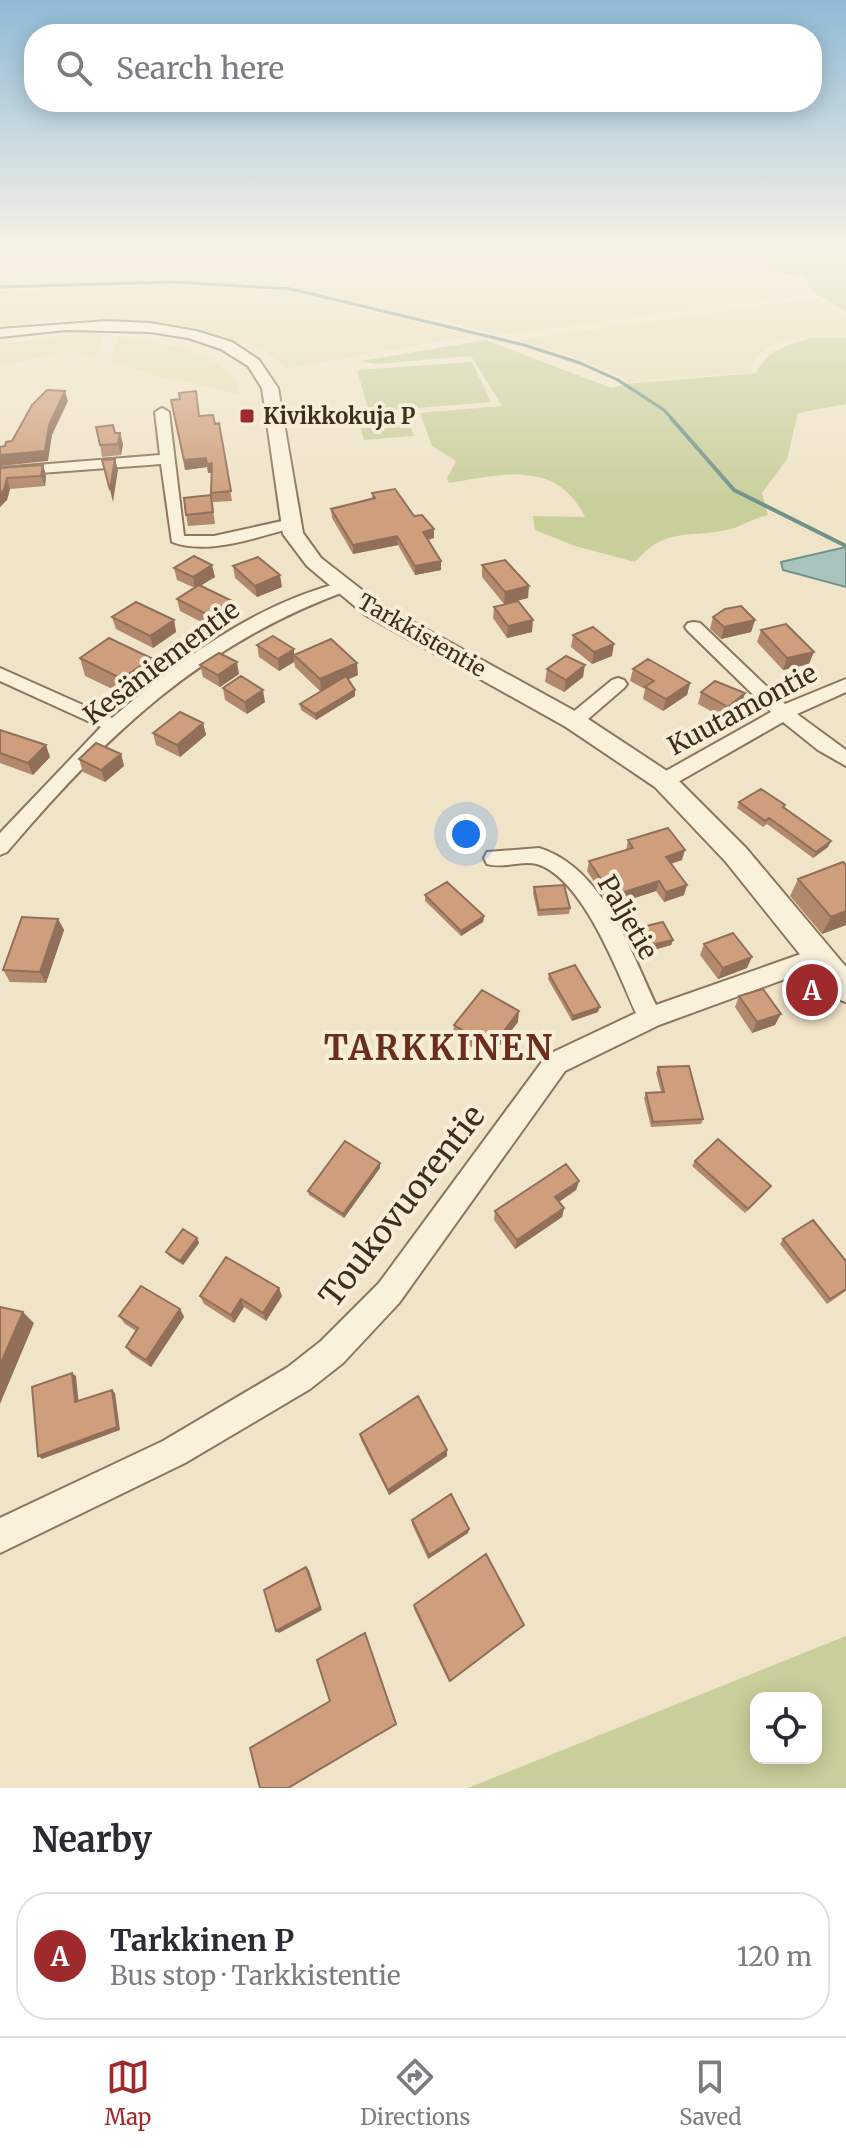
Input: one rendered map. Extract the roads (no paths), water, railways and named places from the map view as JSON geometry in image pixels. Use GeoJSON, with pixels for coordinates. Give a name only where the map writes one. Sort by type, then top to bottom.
{"type":"FeatureCollection","features":[{"type":"Feature","properties":{"kind":"street","name":"Tarkkistentie"},"geometry":{"type":"LineString","coordinates":[[190,335],[242,353],[261,367],[270,388],[293,534],[308,555],[343,587],[410,633],[574,721],[664,781],[736,855],[846,989]]}},
{"type":"Feature","properties":{"kind":"street"},"geometry":{"type":"LineString","coordinates":[[162,412],[177,539],[182,543],[200,543],[291,524]]}},
{"type":"Feature","properties":{"kind":"street"},"geometry":{"type":"LineString","coordinates":[[0,472],[167,459]]}},
{"type":"Feature","properties":{"kind":"street","name":"Kesäniementie"},"geometry":{"type":"LineString","coordinates":[[0,847],[33,807],[112,725],[224,641],[319,594],[343,587]]}},
{"type":"Feature","properties":{"kind":"street"},"geometry":{"type":"LineString","coordinates":[[694,627],[785,715],[822,745],[846,759]]}},
{"type":"Feature","properties":{"kind":"street"},"geometry":{"type":"LineString","coordinates":[[0,674],[112,725]]}},
{"type":"Feature","properties":{"kind":"street"},"geometry":{"type":"LineString","coordinates":[[574,721],[618,684]]}},
{"type":"Feature","properties":{"kind":"street","name":"Kuutamontie"},"geometry":{"type":"LineString","coordinates":[[664,781],[802,703],[846,685]]}},
{"type":"Feature","properties":{"kind":"street","name":"Paljetie"},"geometry":{"type":"LineString","coordinates":[[495,858],[540,856],[571,876],[592,901],[650,1018]]}},
{"type":"Feature","properties":{"kind":"street","name":"Toukovuorentie"},"geometry":{"type":"LineString","coordinates":[[0,1536],[174,1452],[299,1378],[332,1352],[389,1293],[556,1063],[650,1018],[818,957]]}},
{"type":"Feature","properties":{"kind":"water"},"geometry":{"type":"Polygon","coordinates":[[[846,547],[846,587],[783,570],[781,562],[846,547]]]}},
{"type":"Feature","properties":{"kind":"waterway"},"geometry":{"type":"LineString","coordinates":[[484,335],[580,363],[618,380],[664,410],[673,420]]}},
{"type":"Feature","properties":{"kind":"waterway"},"geometry":{"type":"LineString","coordinates":[[671,418],[734,490],[846,546]]}},
{"type":"Feature","properties":{"kind":"place","name":"Kivikkokuja P"},"geometry":{"type":"Point","coordinates":[247,416]}},
{"type":"Feature","properties":{"kind":"place","name":"Tarkkinen P"},"geometry":{"type":"Point","coordinates":[812,990]}},
{"type":"Feature","properties":{"kind":"district","name":"TARKKINEN"},"geometry":{"type":"Point","coordinates":[439,1048]}}]}
